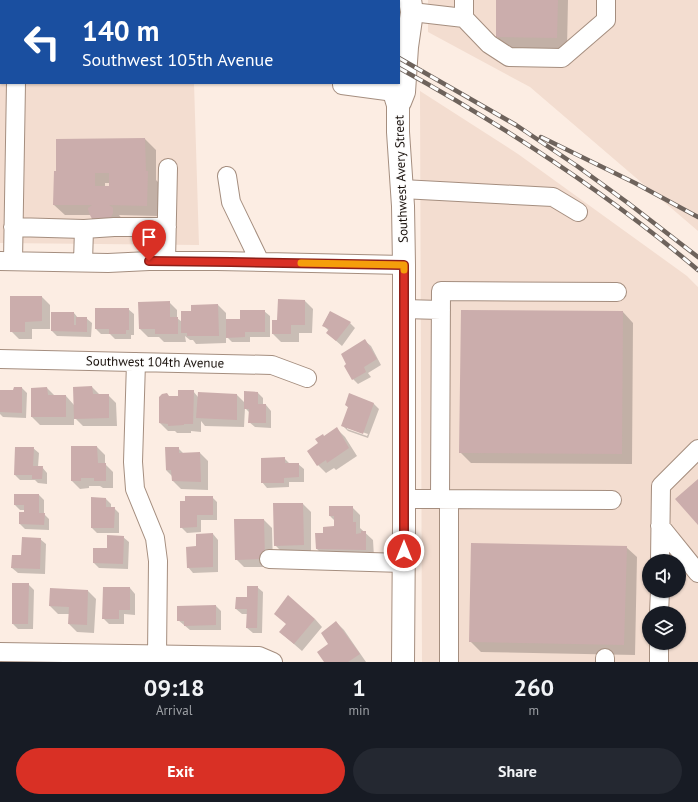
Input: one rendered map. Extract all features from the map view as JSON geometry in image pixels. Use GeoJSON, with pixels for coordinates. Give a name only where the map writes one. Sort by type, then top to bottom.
{"type":"FeatureCollection","features":[{"type":"Feature","properties":{"kind":"main road"},"geometry":{"type":"LineString","coordinates":[[400,25],[402,10],[409,4]]}},
{"type":"Feature","properties":{"kind":"main road","name":"Southwest Avery Street"},"geometry":{"type":"LineString","coordinates":[[402,662],[404,265],[402,189],[396,93],[404,92],[409,4]]}},
{"type":"Feature","properties":{"kind":"street"},"geometry":{"type":"LineString","coordinates":[[464,0],[464,18]]}},
{"type":"Feature","properties":{"kind":"street"},"geometry":{"type":"LineString","coordinates":[[409,4],[464,18],[489,44],[509,57],[562,58],[606,20],[606,0]]}},
{"type":"Feature","properties":{"kind":"street"},"geometry":{"type":"LineString","coordinates":[[16,84],[8,120],[13,227],[6,261],[166,261],[404,265]]}},
{"type":"Feature","properties":{"kind":"street"},"geometry":{"type":"LineString","coordinates":[[342,85],[396,93]]}},
{"type":"Feature","properties":{"kind":"street"},"geometry":{"type":"LineString","coordinates":[[166,261],[168,168]]}},
{"type":"Feature","properties":{"kind":"street"},"geometry":{"type":"LineString","coordinates":[[227,176],[231,202],[260,262]]}},
{"type":"Feature","properties":{"kind":"street"},"geometry":{"type":"LineString","coordinates":[[402,189],[553,197],[578,212]]}},
{"type":"Feature","properties":{"kind":"street"},"geometry":{"type":"LineString","coordinates":[[13,227],[84,229],[114,226],[167,227]]}},
{"type":"Feature","properties":{"kind":"street"},"geometry":{"type":"LineString","coordinates":[[83,262],[84,229]]}},
{"type":"Feature","properties":{"kind":"street"},"geometry":{"type":"LineString","coordinates":[[449,662],[444,499],[441,291],[616,292]]}},
{"type":"Feature","properties":{"kind":"street"},"geometry":{"type":"LineString","coordinates":[[404,309],[441,310]]}},
{"type":"Feature","properties":{"kind":"street","name":"Southwest 104th Avenue"},"geometry":{"type":"LineString","coordinates":[[0,359],[272,365],[307,378]]}},
{"type":"Feature","properties":{"kind":"street"},"geometry":{"type":"LineString","coordinates":[[136,362],[133,462],[135,489],[155,538],[158,561],[157,654]]}},
{"type":"Feature","properties":{"kind":"street"},"geometry":{"type":"LineString","coordinates":[[660,554],[661,486],[698,449]]}},
{"type":"Feature","properties":{"kind":"street"},"geometry":{"type":"LineString","coordinates":[[404,499],[612,500]]}},
{"type":"Feature","properties":{"kind":"street"},"geometry":{"type":"LineString","coordinates":[[660,526],[698,573]]}},
{"type":"Feature","properties":{"kind":"street"},"geometry":{"type":"LineString","coordinates":[[270,559],[403,563]]}},
{"type":"Feature","properties":{"kind":"street"},"geometry":{"type":"LineString","coordinates":[[659,650],[659,662]]}},
{"type":"Feature","properties":{"kind":"street"},"geometry":{"type":"LineString","coordinates":[[0,652],[259,656],[273,662]]}},
{"type":"Feature","properties":{"kind":"shaded area"},"geometry":{"type":"Polygon","coordinates":[[[428,0],[698,0],[698,231],[530,87],[428,32],[428,0]]]}},
{"type":"Feature","properties":{"kind":"shaded area"},"geometry":{"type":"Polygon","coordinates":[[[0,84],[194,84],[199,245],[0,243],[0,84]]]}},
{"type":"Feature","properties":{"kind":"shaded area"},"geometry":{"type":"Polygon","coordinates":[[[420,91],[518,154],[687,276],[698,287],[698,662],[422,662],[420,91]]]}},
{"type":"Feature","properties":{"kind":"building"},"geometry":{"type":"Polygon","coordinates":[[[496,0],[558,0],[557,38],[496,37],[496,0]]]}},
{"type":"Feature","properties":{"kind":"building"},"geometry":{"type":"Polygon","coordinates":[[[145,138],[146,171],[148,171],[147,206],[109,205],[113,208],[111,217],[108,220],[94,221],[88,210],[88,208],[92,205],[53,205],[54,171],[56,171],[56,139],[145,138]],[[95,173],[95,186],[109,186],[109,173],[95,173]]]}},
{"type":"Feature","properties":{"kind":"building"},"geometry":{"type":"Polygon","coordinates":[[[10,296],[42,296],[42,321],[25,322],[25,332],[10,332],[10,296]]]}},
{"type":"Feature","properties":{"kind":"building"},"geometry":{"type":"Polygon","coordinates":[[[278,299],[305,300],[305,325],[291,325],[291,334],[272,334],[272,320],[277,320],[278,299]]]}},
{"type":"Feature","properties":{"kind":"building"},"geometry":{"type":"Polygon","coordinates":[[[170,301],[170,317],[178,317],[178,334],[155,334],[155,329],[139,329],[138,302],[170,301]]]}},
{"type":"Feature","properties":{"kind":"building"},"geometry":{"type":"Polygon","coordinates":[[[218,304],[219,336],[187,336],[187,333],[181,333],[181,311],[191,311],[191,305],[218,304]]]}},
{"type":"Feature","properties":{"kind":"building"},"geometry":{"type":"Polygon","coordinates":[[[95,308],[129,308],[129,330],[126,330],[126,334],[109,334],[109,329],[95,329],[95,308]]]}},
{"type":"Feature","properties":{"kind":"building"},"geometry":{"type":"Polygon","coordinates":[[[240,310],[265,310],[265,332],[245,332],[245,337],[226,338],[226,319],[240,319],[240,310]]]}},
{"type":"Feature","properties":{"kind":"building"},"geometry":{"type":"Polygon","coordinates":[[[461,310],[623,311],[622,454],[459,453],[461,310]]]}},
{"type":"Feature","properties":{"kind":"building"},"geometry":{"type":"Polygon","coordinates":[[[330,311],[351,322],[336,341],[326,333],[329,329],[322,326],[330,311]]]}},
{"type":"Feature","properties":{"kind":"building"},"geometry":{"type":"Polygon","coordinates":[[[51,312],[74,312],[74,325],[76,325],[76,317],[87,317],[87,332],[51,331],[51,312]]]}},
{"type":"Feature","properties":{"kind":"building"},"geometry":{"type":"Polygon","coordinates":[[[365,339],[377,359],[364,367],[366,372],[352,380],[344,366],[346,364],[341,354],[365,339]]]}},
{"type":"Feature","properties":{"kind":"building"},"geometry":{"type":"Polygon","coordinates":[[[92,386],[93,394],[109,394],[109,418],[74,419],[73,387],[92,386]]]}},
{"type":"Feature","properties":{"kind":"building"},"geometry":{"type":"Polygon","coordinates":[[[14,387],[22,387],[22,413],[0,412],[0,390],[13,390],[14,387]]]}},
{"type":"Feature","properties":{"kind":"building"},"geometry":{"type":"Polygon","coordinates":[[[47,387],[48,395],[66,395],[66,417],[31,417],[31,388],[47,387]]]}},
{"type":"Feature","properties":{"kind":"building"},"geometry":{"type":"Polygon","coordinates":[[[178,390],[194,390],[193,424],[168,426],[168,424],[159,423],[159,397],[162,394],[167,393],[169,396],[178,396],[178,390]]]}},
{"type":"Feature","properties":{"kind":"building"},"geometry":{"type":"Polygon","coordinates":[[[244,391],[258,392],[258,404],[266,404],[266,423],[248,423],[249,409],[244,409],[244,391]]]}},
{"type":"Feature","properties":{"kind":"building"},"geometry":{"type":"Polygon","coordinates":[[[198,392],[237,394],[237,420],[196,418],[198,392]]]}},
{"type":"Feature","properties":{"kind":"building"},"geometry":{"type":"Polygon","coordinates":[[[349,393],[374,403],[363,434],[341,426],[348,407],[345,405],[349,393]]]}},
{"type":"Feature","properties":{"kind":"building"},"geometry":{"type":"Polygon","coordinates":[[[337,427],[349,448],[327,463],[326,460],[317,466],[307,451],[318,443],[315,439],[323,434],[324,436],[337,427]]]}},
{"type":"Feature","properties":{"kind":"building"},"geometry":{"type":"Polygon","coordinates":[[[71,446],[97,446],[98,463],[106,463],[106,481],[94,481],[94,478],[81,478],[81,481],[71,481],[71,446]]]}},
{"type":"Feature","properties":{"kind":"building"},"geometry":{"type":"Polygon","coordinates":[[[15,447],[34,447],[33,466],[43,466],[42,479],[32,479],[32,475],[14,475],[15,447]]]}},
{"type":"Feature","properties":{"kind":"building"},"geometry":{"type":"Polygon","coordinates":[[[165,447],[179,447],[179,453],[200,452],[201,482],[172,481],[171,470],[166,470],[165,447]]]}},
{"type":"Feature","properties":{"kind":"building"},"geometry":{"type":"Polygon","coordinates":[[[285,457],[285,463],[299,463],[299,477],[284,478],[284,483],[261,483],[261,458],[285,457]]]}},
{"type":"Feature","properties":{"kind":"building"},"geometry":{"type":"Polygon","coordinates":[[[698,479],[698,525],[675,499],[698,479]]]}},
{"type":"Feature","properties":{"kind":"building"},"geometry":{"type":"Polygon","coordinates":[[[14,494],[39,494],[39,513],[45,513],[44,525],[19,524],[19,512],[24,512],[24,505],[14,505],[14,494]]]}},
{"type":"Feature","properties":{"kind":"building"},"geometry":{"type":"Polygon","coordinates":[[[185,496],[213,496],[213,515],[197,515],[197,527],[180,528],[180,501],[185,501],[185,496]]]}},
{"type":"Feature","properties":{"kind":"building"},"geometry":{"type":"Polygon","coordinates":[[[91,497],[106,498],[106,507],[115,507],[114,528],[91,528],[91,497]]]}},
{"type":"Feature","properties":{"kind":"building"},"geometry":{"type":"Polygon","coordinates":[[[273,503],[303,503],[304,545],[274,546],[273,503]]]}},
{"type":"Feature","properties":{"kind":"building"},"geometry":{"type":"Polygon","coordinates":[[[329,506],[353,506],[353,522],[356,522],[356,534],[361,533],[361,531],[366,531],[366,550],[316,549],[315,533],[323,533],[323,527],[334,526],[334,516],[329,516],[329,506]]]}},
{"type":"Feature","properties":{"kind":"building"},"geometry":{"type":"Polygon","coordinates":[[[234,519],[264,519],[265,559],[235,560],[234,519]]]}},
{"type":"Feature","properties":{"kind":"building"},"geometry":{"type":"Polygon","coordinates":[[[213,533],[213,567],[187,568],[186,547],[196,546],[196,534],[213,533]]]}},
{"type":"Feature","properties":{"kind":"building"},"geometry":{"type":"Polygon","coordinates":[[[107,535],[124,536],[123,564],[93,563],[93,548],[107,548],[107,535]]]}},
{"type":"Feature","properties":{"kind":"building"},"geometry":{"type":"Polygon","coordinates":[[[22,537],[41,538],[40,569],[11,568],[12,555],[21,555],[22,537]]]}},
{"type":"Feature","properties":{"kind":"building"},"geometry":{"type":"Polygon","coordinates":[[[471,543],[627,546],[624,645],[469,642],[471,543]]]}},
{"type":"Feature","properties":{"kind":"building"},"geometry":{"type":"Polygon","coordinates":[[[12,583],[29,583],[28,624],[12,624],[12,583]]]}},
{"type":"Feature","properties":{"kind":"building"},"geometry":{"type":"Polygon","coordinates":[[[247,586],[258,586],[257,628],[246,628],[247,609],[235,609],[236,597],[247,597],[247,586]]]}},
{"type":"Feature","properties":{"kind":"building"},"geometry":{"type":"Polygon","coordinates":[[[103,587],[130,587],[130,610],[119,610],[119,619],[102,619],[103,587]]]}},
{"type":"Feature","properties":{"kind":"building"},"geometry":{"type":"Polygon","coordinates":[[[50,588],[88,590],[87,625],[68,624],[69,607],[49,606],[50,588]]]}},
{"type":"Feature","properties":{"kind":"building"},"geometry":{"type":"Polygon","coordinates":[[[288,595],[315,619],[294,644],[279,632],[286,624],[274,614],[288,595]]]}},
{"type":"Feature","properties":{"kind":"building"},"geometry":{"type":"Polygon","coordinates":[[[216,605],[216,625],[184,626],[184,621],[177,621],[177,606],[216,605]]]}},
{"type":"Feature","properties":{"kind":"building"},"geometry":{"type":"Polygon","coordinates":[[[336,621],[360,654],[348,662],[324,662],[317,652],[328,644],[321,633],[336,621]]]}},
{"type":"Feature","properties":{"kind":"railway"},"geometry":{"type":"LineString","coordinates":[[400,59],[516,125],[577,166],[698,257]]}},
{"type":"Feature","properties":{"kind":"railway"},"geometry":{"type":"LineString","coordinates":[[400,69],[477,113],[591,187],[663,241],[698,270]]}},
{"type":"Feature","properties":{"kind":"railway"},"geometry":{"type":"LineString","coordinates":[[541,137],[635,183],[698,217]]}},
{"type":"Feature","properties":{"kind":"slow traffic"},"geometry":{"type":"LineString","coordinates":[[301,263],[404,265],[404,270]]}},
{"type":"Feature","properties":{"kind":"route"},"geometry":{"type":"LineString","coordinates":[[149,261],[404,265],[404,551]]}}]}
